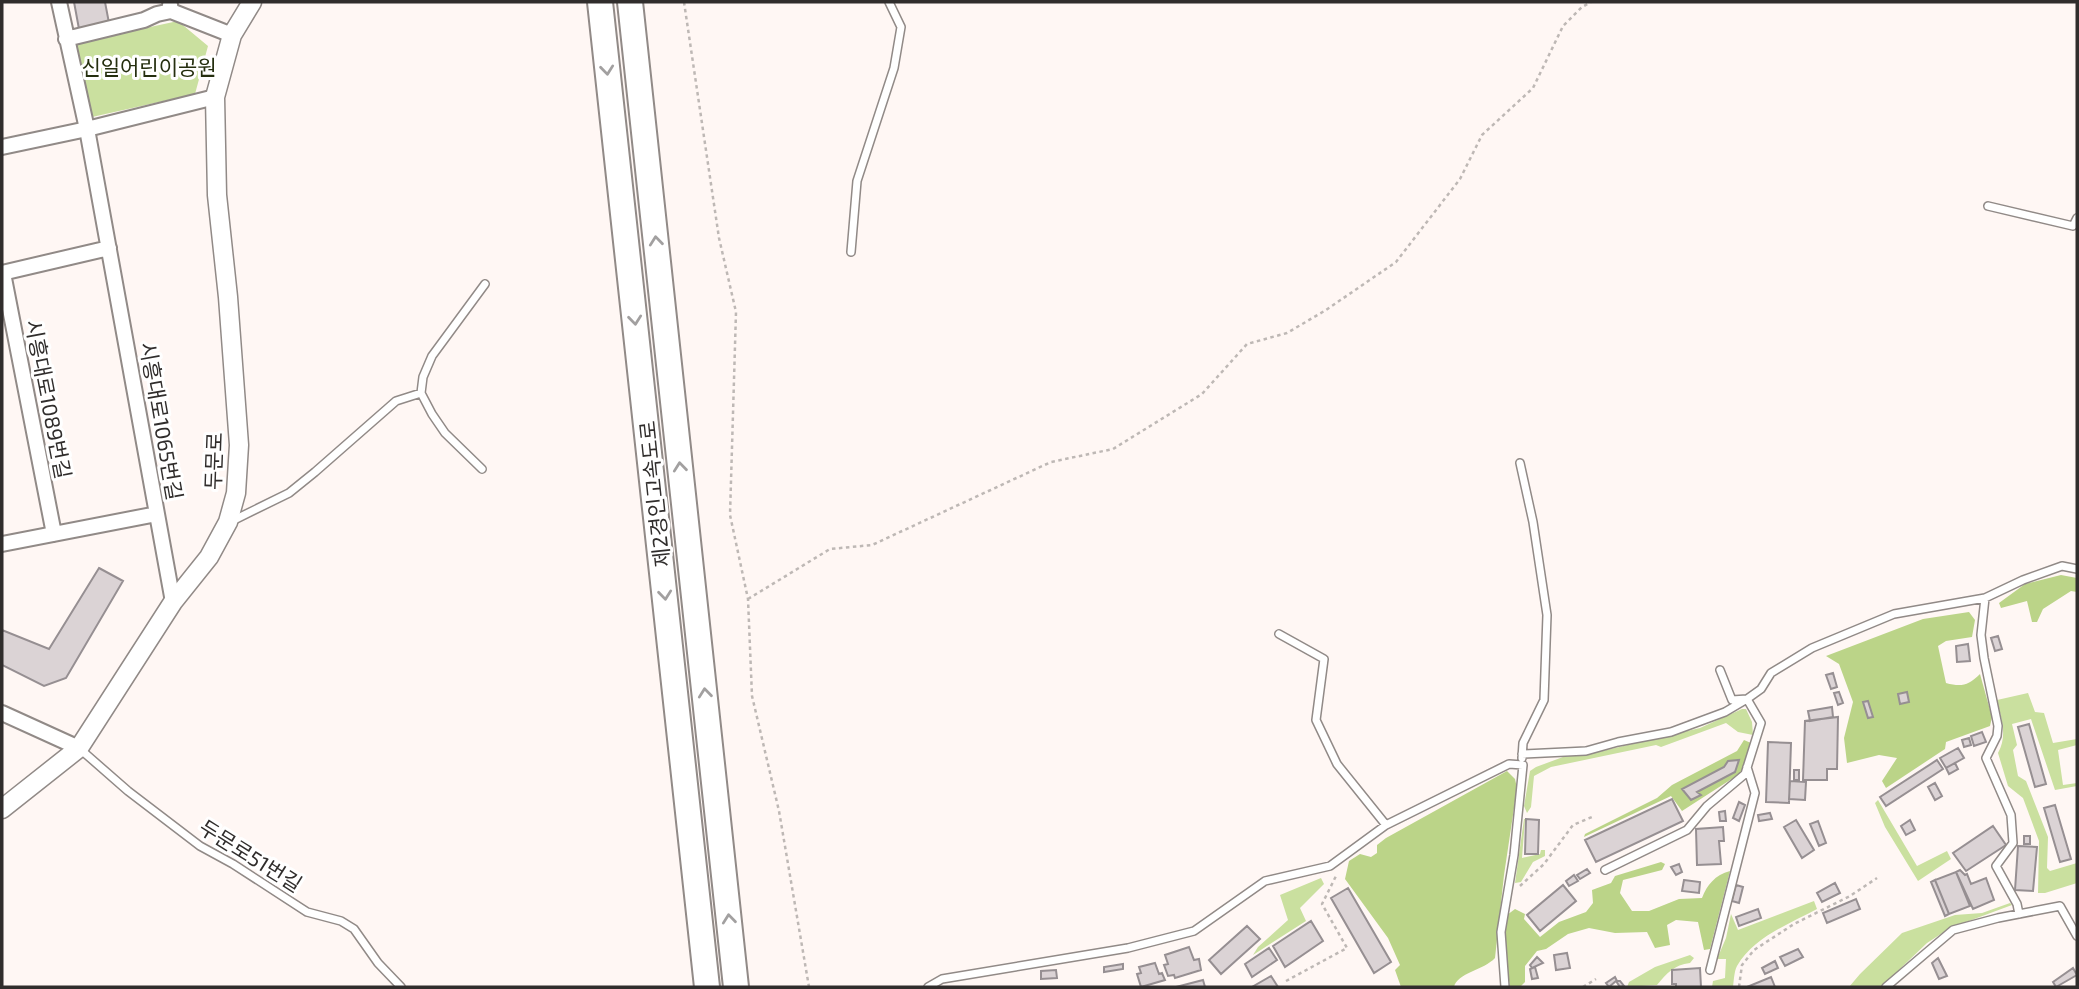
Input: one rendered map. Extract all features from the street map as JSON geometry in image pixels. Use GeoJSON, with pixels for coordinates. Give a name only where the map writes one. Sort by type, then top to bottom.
{"type":"FeatureCollection","features":[{"type":"Feature","properties":{"kind":"highway","name":"제2경인고속도로"},"geometry":{"type":"LineString","coordinates":[[600,2],[707,987]]}},
{"type":"Feature","properties":{"kind":"highway","name":"제2경인고속도로"},"geometry":{"type":"LineString","coordinates":[[630,2],[736,987]]}},
{"type":"Feature","properties":{"kind":"highway"},"geometry":{"type":"LineString","coordinates":[[689,808],[692,987]]}},
{"type":"Feature","properties":{"kind":"street","name":"시흥대로1065번길"},"geometry":{"type":"LineString","coordinates":[[59,2],[87,129],[173,602]]}},
{"type":"Feature","properties":{"kind":"street","name":"두문로"},"geometry":{"type":"LineString","coordinates":[[2,809],[79,748],[173,602],[209,557],[228,522],[236,493],[239,445],[217,194],[215,97],[232,35],[252,2]]}},
{"type":"Feature","properties":{"kind":"street"},"geometry":{"type":"LineString","coordinates":[[66,38],[144,20],[170,6],[232,35]]}},
{"type":"Feature","properties":{"kind":"street"},"geometry":{"type":"LineString","coordinates":[[2,147],[215,97]]}},
{"type":"Feature","properties":{"kind":"street"},"geometry":{"type":"LineString","coordinates":[[2,273],[109,248]]}},
{"type":"Feature","properties":{"kind":"street","name":"시흥대로1089번길"},"geometry":{"type":"LineString","coordinates":[[2,273],[54,534]]}},
{"type":"Feature","properties":{"kind":"street"},"geometry":{"type":"LineString","coordinates":[[2,544],[157,514]]}},
{"type":"Feature","properties":{"kind":"street"},"geometry":{"type":"LineString","coordinates":[[2,713],[79,748]]}},
{"type":"Feature","properties":{"kind":"lane"},"geometry":{"type":"LineString","coordinates":[[851,251],[857,181],[894,68],[901,27],[889,2]]}},
{"type":"Feature","properties":{"kind":"lane"},"geometry":{"type":"LineString","coordinates":[[1988,205],[2073,226],[2077,218]]}},
{"type":"Feature","properties":{"kind":"lane"},"geometry":{"type":"LineString","coordinates":[[482,469],[445,433],[421,393],[422,377],[432,356],[485,284]]}},
{"type":"Feature","properties":{"kind":"lane"},"geometry":{"type":"LineString","coordinates":[[228,522],[289,493],[396,401],[421,393]]}},
{"type":"Feature","properties":{"kind":"lane"},"geometry":{"type":"LineString","coordinates":[[1505,987],[1501,932],[1514,855],[1523,743],[1544,700],[1547,615],[1533,522],[1520,463]]}},
{"type":"Feature","properties":{"kind":"lane"},"geometry":{"type":"LineString","coordinates":[[1522,754],[1586,751],[1671,732],[1726,712],[1761,689],[1771,674],[1812,648],[1894,614],[1985,598],[2062,566],[2077,569]]}},
{"type":"Feature","properties":{"kind":"lane"},"geometry":{"type":"LineString","coordinates":[[1985,598],[1981,635],[1998,726],[1997,736],[1986,758],[2011,815],[2012,824],[2012,843],[1996,866],[2017,904],[2019,914]]}},
{"type":"Feature","properties":{"kind":"lane"},"geometry":{"type":"LineString","coordinates":[[1279,634],[1324,659],[1316,720],[1337,765],[1387,825]]}},
{"type":"Feature","properties":{"kind":"lane"},"geometry":{"type":"LineString","coordinates":[[1720,670],[1732,700],[1747,699]]}},
{"type":"Feature","properties":{"kind":"lane"},"geometry":{"type":"LineString","coordinates":[[1605,870],[1687,830],[1707,806],[1745,774],[1761,723],[1747,699]]}},
{"type":"Feature","properties":{"kind":"lane","name":"두문로51번길"},"geometry":{"type":"LineString","coordinates":[[79,748],[128,791],[200,846],[307,912],[341,922],[354,929],[378,963],[401,987]]}},
{"type":"Feature","properties":{"kind":"lane"},"geometry":{"type":"LineString","coordinates":[[928,987],[942,979],[1128,948],[1194,931],[1265,881],[1333,863],[1387,825],[1509,764],[1522,765]]}},
{"type":"Feature","properties":{"kind":"lane"},"geometry":{"type":"LineString","coordinates":[[1710,970],[1755,793],[1747,767]]}},
{"type":"Feature","properties":{"kind":"lane"},"geometry":{"type":"LineString","coordinates":[[1886,987],[1953,930],[2060,906],[2077,936]]}},
{"type":"Feature","properties":{"kind":"path"},"geometry":{"type":"LineString","coordinates":[[684,2],[719,238],[736,312],[730,515],[748,599],[752,696],[779,811],[809,987]]}},
{"type":"Feature","properties":{"kind":"path"},"geometry":{"type":"LineString","coordinates":[[748,599],[830,549],[872,545],[1051,462],[1112,449],[1202,394],[1247,344],[1287,333],[1396,262],[1460,179],[1482,135],[1533,88],[1563,26],[1581,7],[1591,2]]}},
{"type":"Feature","properties":{"kind":"path"},"geometry":{"type":"LineString","coordinates":[[1506,898],[1544,864],[1573,825],[1592,817]]}},
{"type":"Feature","properties":{"kind":"path"},"geometry":{"type":"LineString","coordinates":[[1286,981],[1347,948],[1322,904],[1337,873],[1333,863]]}},
{"type":"Feature","properties":{"kind":"path"},"geometry":{"type":"LineString","coordinates":[[1739,987],[1742,965],[1754,950],[1794,924],[1850,896],[1877,878]]}},
{"type":"Feature","properties":{"kind":"path"},"geometry":{"type":"LineString","coordinates":[[1583,987],[1596,979]]}},
{"type":"Feature","properties":{"kind":"green space","name":"신일어린이공원"},"geometry":{"type":"Polygon","coordinates":[[[178,21],[208,46],[195,94],[92,117],[76,43],[178,21]]]}},
{"type":"Feature","properties":{"kind":"green space"},"geometry":{"type":"Polygon","coordinates":[[[2061,575],[2077,578],[2077,592],[2071,591],[2043,609],[2037,622],[2032,622],[2027,601],[2001,608],[1999,603],[2025,584],[2061,575]]]}},
{"type":"Feature","properties":{"kind":"green space"},"geometry":{"type":"Polygon","coordinates":[[[1969,612],[1975,620],[1972,637],[1946,641],[1938,646],[1946,683],[1964,684],[1980,674],[1992,717],[1990,726],[1946,742],[1945,749],[1886,788],[1882,781],[1897,758],[1879,755],[1847,763],[1844,738],[1853,702],[1839,664],[1826,656],[1923,619],[1969,612]]]}},
{"type":"Feature","properties":{"kind":"green space"},"geometry":{"type":"Polygon","coordinates":[[[2028,693],[2035,712],[2044,713],[2053,743],[2077,739],[2077,745],[2058,750],[2063,785],[2077,783],[2077,786],[2055,790],[2031,719],[2012,724],[2017,745],[2013,750],[2018,776],[2026,781],[2048,837],[2047,868],[2050,871],[2077,863],[2077,883],[2045,893],[2038,893],[2039,841],[2023,798],[2008,786],[1998,753],[2003,733],[1997,700],[2028,693]]]}},
{"type":"Feature","properties":{"kind":"green space"},"geometry":{"type":"Polygon","coordinates":[[[1746,709],[1752,722],[1753,735],[1738,732],[1726,723],[1661,747],[1656,745],[1551,767],[1534,776],[1531,807],[1527,813],[1524,806],[1530,771],[1536,767],[1563,757],[1598,752],[1700,728],[1746,709]]]}},
{"type":"Feature","properties":{"kind":"green space"},"geometry":{"type":"Polygon","coordinates":[[[1744,740],[1751,743],[1741,773],[1682,811],[1671,796],[1584,837],[1585,834],[1657,798],[1672,785],[1737,751],[1744,740]]]}},
{"type":"Feature","properties":{"kind":"green space"},"geometry":{"type":"Polygon","coordinates":[[[1507,771],[1515,779],[1517,788],[1495,958],[1460,978],[1454,987],[1401,987],[1395,970],[1400,965],[1388,938],[1345,879],[1349,861],[1360,854],[1371,857],[1377,853],[1377,845],[1386,838],[1507,771]]]}},
{"type":"Feature","properties":{"kind":"green space"},"geometry":{"type":"Polygon","coordinates":[[[1878,800],[1917,866],[1947,851],[1951,859],[1918,881],[1885,827],[1875,803],[1878,800]]]}},
{"type":"Feature","properties":{"kind":"green space"},"geometry":{"type":"Polygon","coordinates":[[[1524,819],[1522,858],[1540,854],[1541,850],[1545,850],[1545,856],[1533,862],[1521,882],[1515,883],[1524,819]]]}},
{"type":"Feature","properties":{"kind":"green space"},"geometry":{"type":"Polygon","coordinates":[[[1661,862],[1665,864],[1662,870],[1623,880],[1620,893],[1632,911],[1649,911],[1679,899],[1702,898],[1712,881],[1730,871],[1710,949],[1704,950],[1698,922],[1676,920],[1667,925],[1670,945],[1655,948],[1647,932],[1615,933],[1589,928],[1568,934],[1546,949],[1537,951],[1525,966],[1525,982],[1520,987],[1510,987],[1504,944],[1507,915],[1515,909],[1525,914],[1524,919],[1540,937],[1559,922],[1586,912],[1593,903],[1592,890],[1611,883],[1615,876],[1661,862]]]}},
{"type":"Feature","properties":{"kind":"green space"},"geometry":{"type":"Polygon","coordinates":[[[1321,878],[1324,884],[1300,908],[1306,921],[1253,955],[1258,947],[1288,920],[1280,895],[1321,878]]]}},
{"type":"Feature","properties":{"kind":"green space"},"geometry":{"type":"Polygon","coordinates":[[[1814,901],[1817,909],[1762,939],[1744,956],[1736,968],[1733,987],[1712,987],[1713,981],[1725,978],[1726,959],[1717,959],[1726,938],[1731,914],[1738,930],[1814,901]]]}},
{"type":"Feature","properties":{"kind":"green space"},"geometry":{"type":"Polygon","coordinates":[[[2010,903],[2012,905],[1950,928],[1927,943],[1881,987],[1849,987],[1902,933],[1955,915],[1982,913],[2010,903]]]}},
{"type":"Feature","properties":{"kind":"green space"},"geometry":{"type":"Polygon","coordinates":[[[1690,955],[1694,958],[1690,963],[1671,970],[1657,985],[1627,987],[1629,982],[1655,967],[1690,955]]]}},
{"type":"Feature","properties":{"kind":"building"},"geometry":{"type":"Polygon","coordinates":[[[74,2],[105,2],[109,23],[79,29],[74,2]]]}},
{"type":"Feature","properties":{"kind":"building"},"geometry":{"type":"Polygon","coordinates":[[[99,568],[123,581],[66,678],[44,686],[2,665],[2,630],[49,649],[99,568]]]}},
{"type":"Feature","properties":{"kind":"building"},"geometry":{"type":"Polygon","coordinates":[[[1998,636],[2002,649],[1995,651],[1991,638],[1998,636]]]}},
{"type":"Feature","properties":{"kind":"building"},"geometry":{"type":"Polygon","coordinates":[[[1968,644],[1970,661],[1957,662],[1956,646],[1968,644]]]}},
{"type":"Feature","properties":{"kind":"building"},"geometry":{"type":"Polygon","coordinates":[[[1833,673],[1837,687],[1831,689],[1826,675],[1833,673]]]}},
{"type":"Feature","properties":{"kind":"building"},"geometry":{"type":"Polygon","coordinates":[[[1839,692],[1843,703],[1838,705],[1834,693],[1839,692]]]}},
{"type":"Feature","properties":{"kind":"building"},"geometry":{"type":"Polygon","coordinates":[[[1907,692],[1909,702],[1900,704],[1898,694],[1907,692]]]}},
{"type":"Feature","properties":{"kind":"building"},"geometry":{"type":"Polygon","coordinates":[[[1868,701],[1873,717],[1868,718],[1863,702],[1868,701]]]}},
{"type":"Feature","properties":{"kind":"building"},"geometry":{"type":"Polygon","coordinates":[[[1832,707],[1833,717],[1810,721],[1808,711],[1832,707]]]}},
{"type":"Feature","properties":{"kind":"building"},"geometry":{"type":"Polygon","coordinates":[[[1838,717],[1837,769],[1827,769],[1827,780],[1803,780],[1805,721],[1838,717]]]}},
{"type":"Feature","properties":{"kind":"building"},"geometry":{"type":"Polygon","coordinates":[[[2029,724],[2046,784],[2035,787],[2018,727],[2029,724]]]}},
{"type":"Feature","properties":{"kind":"building"},"geometry":{"type":"Polygon","coordinates":[[[1982,732],[1986,742],[1974,746],[1971,736],[1982,732]]]}},
{"type":"Feature","properties":{"kind":"building"},"geometry":{"type":"Polygon","coordinates":[[[1969,738],[1971,745],[1964,747],[1962,740],[1969,738]]]}},
{"type":"Feature","properties":{"kind":"building"},"geometry":{"type":"Polygon","coordinates":[[[1768,742],[1791,743],[1789,803],[1766,802],[1768,742]]]}},
{"type":"Feature","properties":{"kind":"building"},"geometry":{"type":"Polygon","coordinates":[[[1958,748],[1964,758],[1946,768],[1940,758],[1958,748]]]}},
{"type":"Feature","properties":{"kind":"building"},"geometry":{"type":"Polygon","coordinates":[[[1739,760],[1735,772],[1697,792],[1701,795],[1691,800],[1682,789],[1724,767],[1728,761],[1739,760]]]}},
{"type":"Feature","properties":{"kind":"building"},"geometry":{"type":"Polygon","coordinates":[[[1937,760],[1943,769],[1886,806],[1880,797],[1937,760]]]}},
{"type":"Feature","properties":{"kind":"building"},"geometry":{"type":"Polygon","coordinates":[[[1955,763],[1958,769],[1949,774],[1946,768],[1955,763]]]}},
{"type":"Feature","properties":{"kind":"building"},"geometry":{"type":"Polygon","coordinates":[[[1794,770],[1799,770],[1799,780],[1794,780],[1794,770]]]}},
{"type":"Feature","properties":{"kind":"building"},"geometry":{"type":"Polygon","coordinates":[[[1790,781],[1806,782],[1805,800],[1789,799],[1790,781]]]}},
{"type":"Feature","properties":{"kind":"building"},"geometry":{"type":"Polygon","coordinates":[[[1935,783],[1942,796],[1935,800],[1928,787],[1935,783]]]}},
{"type":"Feature","properties":{"kind":"building"},"geometry":{"type":"Polygon","coordinates":[[[1672,799],[1683,821],[1596,862],[1585,840],[1672,799]]]}},
{"type":"Feature","properties":{"kind":"building"},"geometry":{"type":"Polygon","coordinates":[[[1739,802],[1745,805],[1739,821],[1733,818],[1739,802]]]}},
{"type":"Feature","properties":{"kind":"building"},"geometry":{"type":"Polygon","coordinates":[[[2055,805],[2071,859],[2060,862],[2044,808],[2055,805]]]}},
{"type":"Feature","properties":{"kind":"building"},"geometry":{"type":"Polygon","coordinates":[[[1725,811],[1726,821],[1720,821],[1719,812],[1725,811]]]}},
{"type":"Feature","properties":{"kind":"building"},"geometry":{"type":"Polygon","coordinates":[[[1770,813],[1772,819],[1759,821],[1758,815],[1770,813]]]}},
{"type":"Feature","properties":{"kind":"building"},"geometry":{"type":"Polygon","coordinates":[[[1526,819],[1539,820],[1538,854],[1525,854],[1526,819]]]}},
{"type":"Feature","properties":{"kind":"building"},"geometry":{"type":"Polygon","coordinates":[[[1796,820],[1814,850],[1802,858],[1784,827],[1796,820]]]}},
{"type":"Feature","properties":{"kind":"building"},"geometry":{"type":"Polygon","coordinates":[[[1910,820],[1915,830],[1906,835],[1901,826],[1910,820]]]}},
{"type":"Feature","properties":{"kind":"building"},"geometry":{"type":"Polygon","coordinates":[[[1818,821],[1826,843],[1819,846],[1810,824],[1818,821]]]}},
{"type":"Feature","properties":{"kind":"building"},"geometry":{"type":"Polygon","coordinates":[[[1993,826],[2006,845],[1966,871],[1953,853],[1993,826]]]}},
{"type":"Feature","properties":{"kind":"building"},"geometry":{"type":"Polygon","coordinates":[[[1723,827],[1724,841],[1719,841],[1721,864],[1697,865],[1696,829],[1723,827]]]}},
{"type":"Feature","properties":{"kind":"building"},"geometry":{"type":"Polygon","coordinates":[[[2024,836],[2030,836],[2030,844],[2024,844],[2024,836]]]}},
{"type":"Feature","properties":{"kind":"building"},"geometry":{"type":"Polygon","coordinates":[[[2018,846],[2037,847],[2033,891],[2015,890],[2018,846]]]}},
{"type":"Feature","properties":{"kind":"building"},"geometry":{"type":"Polygon","coordinates":[[[1679,864],[1682,872],[1676,875],[1671,867],[1679,864]]]}},
{"type":"Feature","properties":{"kind":"building"},"geometry":{"type":"Polygon","coordinates":[[[1587,869],[1590,873],[1580,879],[1577,875],[1587,869]]]}},
{"type":"Feature","properties":{"kind":"building"},"geometry":{"type":"Polygon","coordinates":[[[1960,870],[1967,874],[1971,884],[1986,878],[1994,900],[1973,909],[1956,872],[1960,870]]]}},
{"type":"Feature","properties":{"kind":"building"},"geometry":{"type":"Polygon","coordinates":[[[1956,872],[1970,906],[1949,914],[1935,880],[1956,872]]]}},
{"type":"Feature","properties":{"kind":"building"},"geometry":{"type":"Polygon","coordinates":[[[1574,875],[1578,881],[1569,886],[1566,881],[1574,875]]]}},
{"type":"Feature","properties":{"kind":"building"},"geometry":{"type":"Polygon","coordinates":[[[1684,880],[1700,882],[1699,893],[1682,891],[1684,880]]]}},
{"type":"Feature","properties":{"kind":"building"},"geometry":{"type":"Polygon","coordinates":[[[1935,880],[1949,914],[1945,916],[1931,882],[1935,880]]]}},
{"type":"Feature","properties":{"kind":"building"},"geometry":{"type":"Polygon","coordinates":[[[1835,883],[1840,893],[1822,902],[1817,893],[1835,883]]]}},
{"type":"Feature","properties":{"kind":"building"},"geometry":{"type":"Polygon","coordinates":[[[1563,885],[1576,901],[1540,931],[1527,915],[1563,885]]]}},
{"type":"Feature","properties":{"kind":"building"},"geometry":{"type":"Polygon","coordinates":[[[1736,885],[1743,887],[1739,903],[1732,901],[1736,885]]]}},
{"type":"Feature","properties":{"kind":"building"},"geometry":{"type":"Polygon","coordinates":[[[1348,888],[1391,962],[1374,973],[1331,898],[1348,888]]]}},
{"type":"Feature","properties":{"kind":"building"},"geometry":{"type":"Polygon","coordinates":[[[1856,899],[1860,909],[1827,923],[1823,913],[1856,899]]]}},
{"type":"Feature","properties":{"kind":"building"},"geometry":{"type":"Polygon","coordinates":[[[1758,909],[1761,918],[1739,926],[1736,917],[1758,909]]]}},
{"type":"Feature","properties":{"kind":"building"},"geometry":{"type":"Polygon","coordinates":[[[1311,921],[1323,941],[1285,967],[1273,946],[1311,921]]]}},
{"type":"Feature","properties":{"kind":"building"},"geometry":{"type":"Polygon","coordinates":[[[1247,926],[1260,939],[1221,974],[1209,960],[1247,926]]]}},
{"type":"Feature","properties":{"kind":"building"},"geometry":{"type":"Polygon","coordinates":[[[1189,947],[1194,960],[1199,959],[1201,970],[1175,978],[1174,975],[1168,976],[1164,965],[1168,964],[1165,955],[1189,947]]]}},
{"type":"Feature","properties":{"kind":"building"},"geometry":{"type":"Polygon","coordinates":[[[1269,948],[1277,960],[1252,977],[1245,964],[1269,948]]]}},
{"type":"Feature","properties":{"kind":"building"},"geometry":{"type":"Polygon","coordinates":[[[1798,949],[1803,957],[1785,966],[1780,957],[1798,949]]]}},
{"type":"Feature","properties":{"kind":"building"},"geometry":{"type":"Polygon","coordinates":[[[1567,953],[1570,968],[1556,970],[1554,955],[1567,953]]]}},
{"type":"Feature","properties":{"kind":"building"},"geometry":{"type":"Polygon","coordinates":[[[1537,957],[1543,963],[1532,968],[1530,965],[1537,957]]]}},
{"type":"Feature","properties":{"kind":"building"},"geometry":{"type":"Polygon","coordinates":[[[1938,958],[1947,976],[1939,979],[1932,963],[1938,958]]]}},
{"type":"Feature","properties":{"kind":"building"},"geometry":{"type":"Polygon","coordinates":[[[1775,961],[1778,968],[1765,974],[1762,968],[1775,961]]]}},
{"type":"Feature","properties":{"kind":"building"},"geometry":{"type":"Polygon","coordinates":[[[1155,963],[1159,974],[1162,973],[1165,980],[1141,987],[1137,974],[1141,973],[1139,967],[1155,963]]]}},
{"type":"Feature","properties":{"kind":"building"},"geometry":{"type":"Polygon","coordinates":[[[1123,964],[1123,969],[1104,972],[1104,967],[1123,964]]]}},
{"type":"Feature","properties":{"kind":"building"},"geometry":{"type":"Polygon","coordinates":[[[1535,967],[1538,978],[1532,979],[1530,969],[1535,967]]]}},
{"type":"Feature","properties":{"kind":"building"},"geometry":{"type":"Polygon","coordinates":[[[1700,968],[1701,987],[1676,987],[1676,984],[1672,984],[1672,970],[1700,968]]]}},
{"type":"Feature","properties":{"kind":"building"},"geometry":{"type":"Polygon","coordinates":[[[2073,968],[2077,975],[2056,987],[2053,982],[2073,968]]]}},
{"type":"Feature","properties":{"kind":"building"},"geometry":{"type":"Polygon","coordinates":[[[1056,970],[1057,978],[1041,979],[1041,971],[1056,970]]]}},
{"type":"Feature","properties":{"kind":"building"},"geometry":{"type":"Polygon","coordinates":[[[1271,976],[1278,987],[1252,987],[1271,976]]]}},
{"type":"Feature","properties":{"kind":"building"},"geometry":{"type":"Polygon","coordinates":[[[1615,977],[1624,986],[1620,987],[1616,981],[1609,987],[1606,983],[1615,977]]]}},
{"type":"Feature","properties":{"kind":"building"},"geometry":{"type":"Polygon","coordinates":[[[1771,977],[1775,987],[1747,987],[1771,977]]]}},
{"type":"Feature","properties":{"kind":"building"},"geometry":{"type":"Polygon","coordinates":[[[1203,980],[1205,987],[1176,987],[1203,980]]]}}]}
